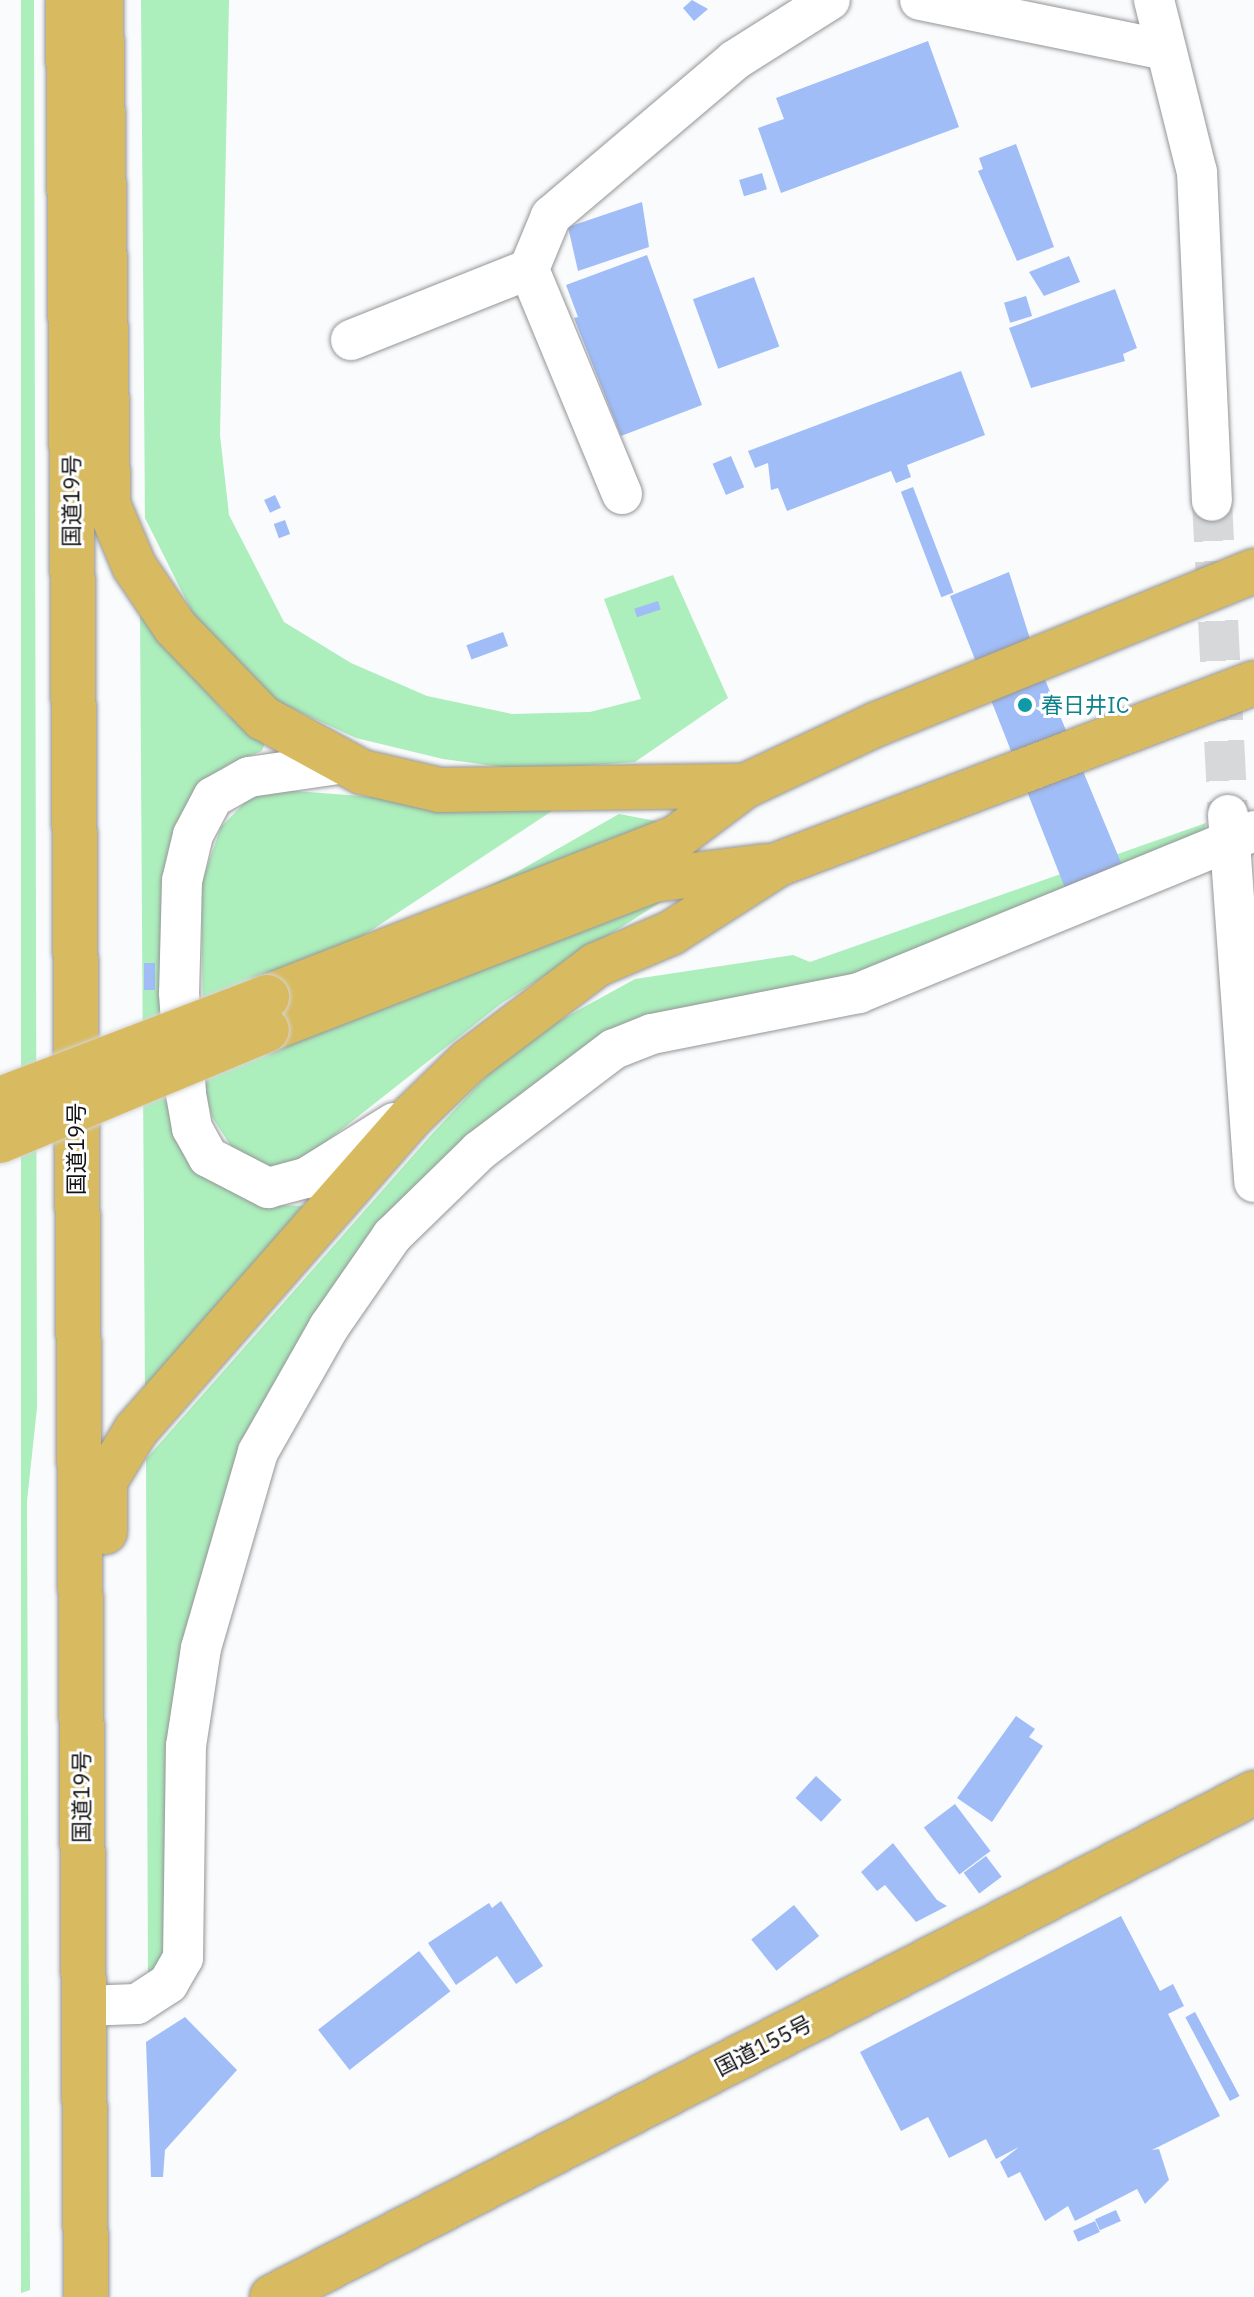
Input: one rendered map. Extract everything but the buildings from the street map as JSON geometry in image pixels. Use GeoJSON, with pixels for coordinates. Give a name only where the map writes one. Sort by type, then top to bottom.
{"type":"FeatureCollection","features":[{"type":"Feature","properties":{"kind":"highway","name":"国道19号"},"geometry":{"type":"LineString","coordinates":[[68,0],[86,2297]]}},
{"type":"Feature","properties":{"kind":"highway"},"geometry":{"type":"LineString","coordinates":[[101,0],[108,504],[134,566],[216,675],[263,718],[345,763],[440,790],[745,786]]}},
{"type":"Feature","properties":{"kind":"highway"},"geometry":{"type":"LineString","coordinates":[[0,1141],[267,1014],[677,837],[745,786],[877,724],[1246,577]]}},
{"type":"Feature","properties":{"kind":"highway"},"geometry":{"type":"LineString","coordinates":[[82,1950],[102,1911],[105,1481],[136,1430],[412,1116],[469,1061],[596,965],[671,933],[779,864],[1254,683]]}},
{"type":"Feature","properties":{"kind":"highway"},"geometry":{"type":"LineString","coordinates":[[0,1099],[267,1014],[654,880],[779,864]]}},
{"type":"Feature","properties":{"kind":"highway","name":"国道155号"},"geometry":{"type":"LineString","coordinates":[[272,2297],[1254,1793]]}},
{"type":"Feature","properties":{"kind":"street"},"geometry":{"type":"LineString","coordinates":[[622,494],[529,269],[551,216],[735,60],[830,0]]}},
{"type":"Feature","properties":{"kind":"street"},"geometry":{"type":"LineString","coordinates":[[920,0],[1166,50]]}},
{"type":"Feature","properties":{"kind":"street"},"geometry":{"type":"LineString","coordinates":[[1154,0],[1197,172],[1212,501]]}},
{"type":"Feature","properties":{"kind":"street"},"geometry":{"type":"LineString","coordinates":[[351,340],[529,269]]}},
{"type":"Feature","properties":{"kind":"street"},"geometry":{"type":"LineString","coordinates":[[345,763],[249,777],[213,797],[193,835],[182,881],[179,993],[190,1117],[208,1157],[268,1188],[306,1178],[381,1128],[412,1116]]}},
{"type":"Feature","properties":{"kind":"street"},"geometry":{"type":"LineString","coordinates":[[84,2006],[137,2004],[168,1984],[183,1958],[186,1746],[201,1648],[258,1452],[329,1327],[392,1236],[479,1151],[614,1049],[652,1034],[859,993],[1237,829],[1254,1182]]}},
{"type":"Feature","properties":{"kind":"green space"},"geometry":{"type":"Polygon","coordinates":[[[21,0],[34,0],[37,1408],[27,1501],[30,2290],[21,2293],[21,0]]]}},
{"type":"Feature","properties":{"kind":"green space"},"geometry":{"type":"Polygon","coordinates":[[[141,0],[229,0],[220,435],[229,515],[284,622],[351,663],[427,696],[512,714],[590,712],[641,699],[604,599],[673,575],[728,698],[635,762],[525,770],[443,759],[356,738],[276,701],[194,616],[145,518],[141,0]]]}},
{"type":"Feature","properties":{"kind":"green space"},"geometry":{"type":"Polygon","coordinates":[[[140,611],[225,713],[266,740],[262,751],[229,764],[192,798],[172,836],[162,876],[165,1099],[174,1124],[276,1205],[305,1206],[145,1389],[140,611]]]}},
{"type":"Feature","properties":{"kind":"green space"},"geometry":{"type":"Polygon","coordinates":[[[283,790],[552,811],[340,951],[664,900],[502,1003],[313,1152],[283,1168],[255,1164],[232,1148],[212,1117],[204,1087],[201,884],[221,827],[249,798],[283,790]]]}},
{"type":"Feature","properties":{"kind":"green space"},"geometry":{"type":"Polygon","coordinates":[[[619,814],[667,823],[476,893],[517,872],[619,814]]]}},
{"type":"Feature","properties":{"kind":"green space"},"geometry":{"type":"Polygon","coordinates":[[[1206,823],[1204,833],[828,985],[644,1022],[472,1141],[246,1447],[168,1963],[148,1980],[146,1459],[431,1135],[493,1069],[546,1028],[635,979],[793,955],[810,962],[1206,823]]]}},
{"type":"Feature","properties":{"kind":"tunnel"},"geometry":{"type":"LineString","coordinates":[[1212,501],[1228,815]]}},
{"type":"Feature","properties":{"kind":"place","name":"春日井IC"},"geometry":{"type":"Point","coordinates":[1025,705]}}]}
